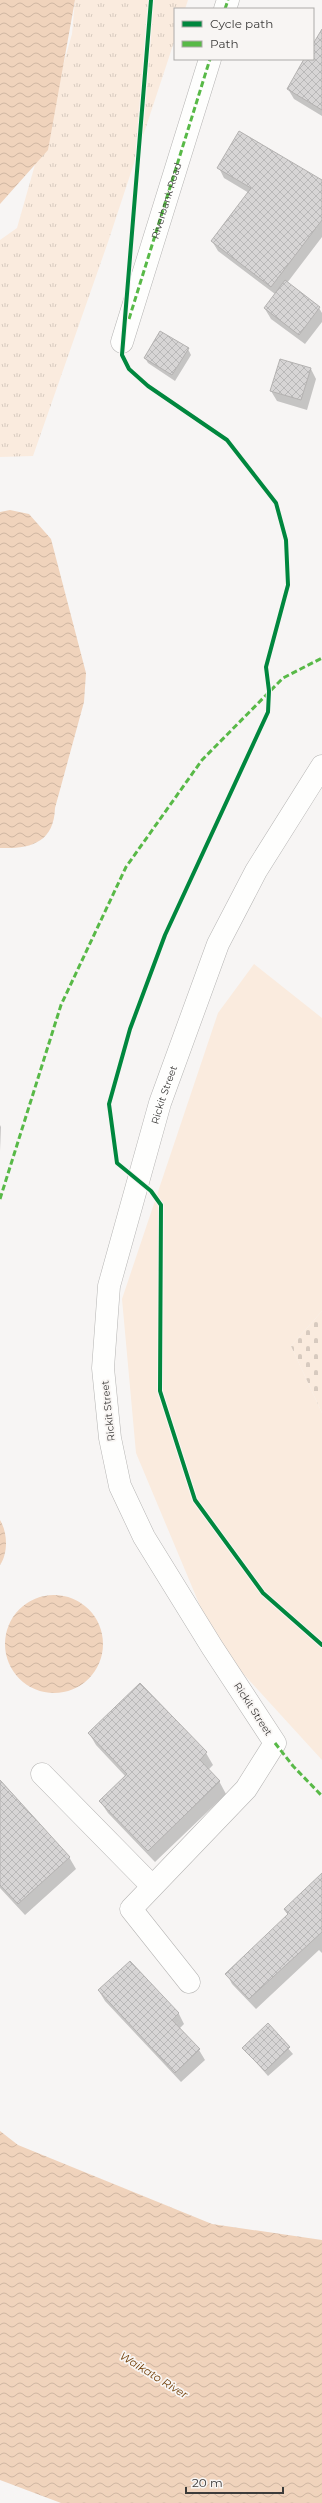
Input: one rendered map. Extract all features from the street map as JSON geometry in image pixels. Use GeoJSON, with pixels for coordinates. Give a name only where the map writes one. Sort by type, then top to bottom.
{"type":"FeatureCollection","features":[{"type":"Feature","properties":{"kind":"street","name":"Riverbank Road"},"geometry":{"type":"LineString","coordinates":[[122,342],[210,60]]}},
{"type":"Feature","properties":{"kind":"street","name":"Rickit Street"},"geometry":{"type":"LineString","coordinates":[[189,1982],[131,1909],[246,1789],[275,1743],[212,1647],[144,1537],[120,1486],[110,1438],[103,1368],[109,1286],[160,1103],[218,944],[256,871],[322,766]]}},
{"type":"Feature","properties":{"kind":"street"},"geometry":{"type":"LineString","coordinates":[[42,1774],[152,1886]]}},
{"type":"Feature","properties":{"kind":"green space"},"geometry":{"type":"Polygon","coordinates":[[[75,0],[188,0],[185,8],[174,8],[174,42],[108,242],[33,456],[0,457],[0,240],[17,228],[72,34],[75,0]]]}},
{"type":"Feature","properties":{"kind":"green space"},"geometry":{"type":"Polygon","coordinates":[[[254,964],[322,1018],[322,1311],[291,1346],[322,1413],[322,1760],[216,1644],[136,1453],[122,1299],[218,1013],[254,964]]]}},
{"type":"Feature","properties":{"kind":"green space"},"geometry":{"type":"Polygon","coordinates":[[[322,1311],[322,1413],[291,1346],[322,1311]]]}},
{"type":"Feature","properties":{"kind":"water"},"geometry":{"type":"Polygon","coordinates":[[[0,0],[75,0],[48,150],[0,204],[0,0]]]}},
{"type":"Feature","properties":{"kind":"water"},"geometry":{"type":"Polygon","coordinates":[[[10,510],[29,514],[51,539],[86,673],[84,702],[55,808],[54,820],[50,829],[38,842],[21,847],[0,848],[0,512],[10,510]]]}},
{"type":"Feature","properties":{"kind":"water"},"geometry":{"type":"Polygon","coordinates":[[[0,1520],[6,1537],[6,1549],[0,1565],[0,1520]]]}},
{"type":"Feature","properties":{"kind":"water"},"geometry":{"type":"Polygon","coordinates":[[[54,1595],[73,1599],[89,1609],[99,1625],[103,1644],[99,1663],[89,1679],[73,1689],[54,1693],[35,1689],[19,1679],[9,1663],[5,1644],[9,1625],[19,1609],[35,1599],[54,1595]]]}},
{"type":"Feature","properties":{"kind":"water","name":"Waikato River"},"geometry":{"type":"Polygon","coordinates":[[[0,2131],[18,2145],[212,2224],[322,2240],[322,2503],[61,2503],[0,2480],[0,2131]]]}},
{"type":"Feature","properties":{"kind":"building"},"geometry":{"type":"Polygon","coordinates":[[[322,29],[322,110],[287,89],[303,60],[314,60],[314,42],[322,29]]]}},
{"type":"Feature","properties":{"kind":"building"},"geometry":{"type":"Polygon","coordinates":[[[239,131],[322,180],[322,220],[271,287],[211,241],[251,188],[217,168],[239,131]]]}},
{"type":"Feature","properties":{"kind":"building"},"geometry":{"type":"Polygon","coordinates":[[[285,280],[320,307],[299,335],[264,308],[285,280]]]}},
{"type":"Feature","properties":{"kind":"building"},"geometry":{"type":"Polygon","coordinates":[[[160,331],[189,348],[172,375],[144,358],[160,331]]]}},
{"type":"Feature","properties":{"kind":"building"},"geometry":{"type":"Polygon","coordinates":[[[280,359],[311,368],[301,400],[270,391],[280,359]]]}},
{"type":"Feature","properties":{"kind":"building"},"geometry":{"type":"Polygon","coordinates":[[[140,1683],[207,1752],[200,1760],[220,1781],[148,1851],[99,1801],[127,1774],[88,1733],[140,1683]]]}},
{"type":"Feature","properties":{"kind":"building"},"geometry":{"type":"Polygon","coordinates":[[[0,1780],[70,1857],[18,1904],[0,1885],[0,1780]]]}},
{"type":"Feature","properties":{"kind":"building"},"geometry":{"type":"Polygon","coordinates":[[[322,1873],[322,1932],[249,1999],[225,1974],[288,1914],[284,1909],[322,1873]]]}},
{"type":"Feature","properties":{"kind":"building"},"geometry":{"type":"Polygon","coordinates":[[[130,1961],[179,2013],[172,2020],[200,2049],[175,2073],[98,1990],[130,1961]]]}},
{"type":"Feature","properties":{"kind":"building"},"geometry":{"type":"Polygon","coordinates":[[[268,2023],[290,2047],[265,2071],[242,2048],[268,2023]]]}},
{"type":"Feature","properties":{"kind":"marked path"},"geometry":{"type":"LineString","coordinates":[[225,8],[228,0]]}},
{"type":"Feature","properties":{"kind":"marked path"},"geometry":{"type":"LineString","coordinates":[[129,319],[210,60]]}},
{"type":"Feature","properties":{"kind":"marked path"},"geometry":{"type":"LineString","coordinates":[[0,1199],[61,1005],[126,867],[202,760],[283,678],[322,658]]}},
{"type":"Feature","properties":{"kind":"marked path"},"geometry":{"type":"LineString","coordinates":[[275,1743],[293,1766],[322,1796]]}},
{"type":"Feature","properties":{"kind":"cycle path"},"geometry":{"type":"LineString","coordinates":[[151,0],[122,355],[129,369],[148,386],[227,440],[276,503],[286,540],[288,585],[266,667],[269,691],[268,712],[165,935],[130,1029],[109,1104],[117,1163],[151,1191],[161,1205],[160,1391],[195,1500],[263,1593],[322,1645]]}}]}
